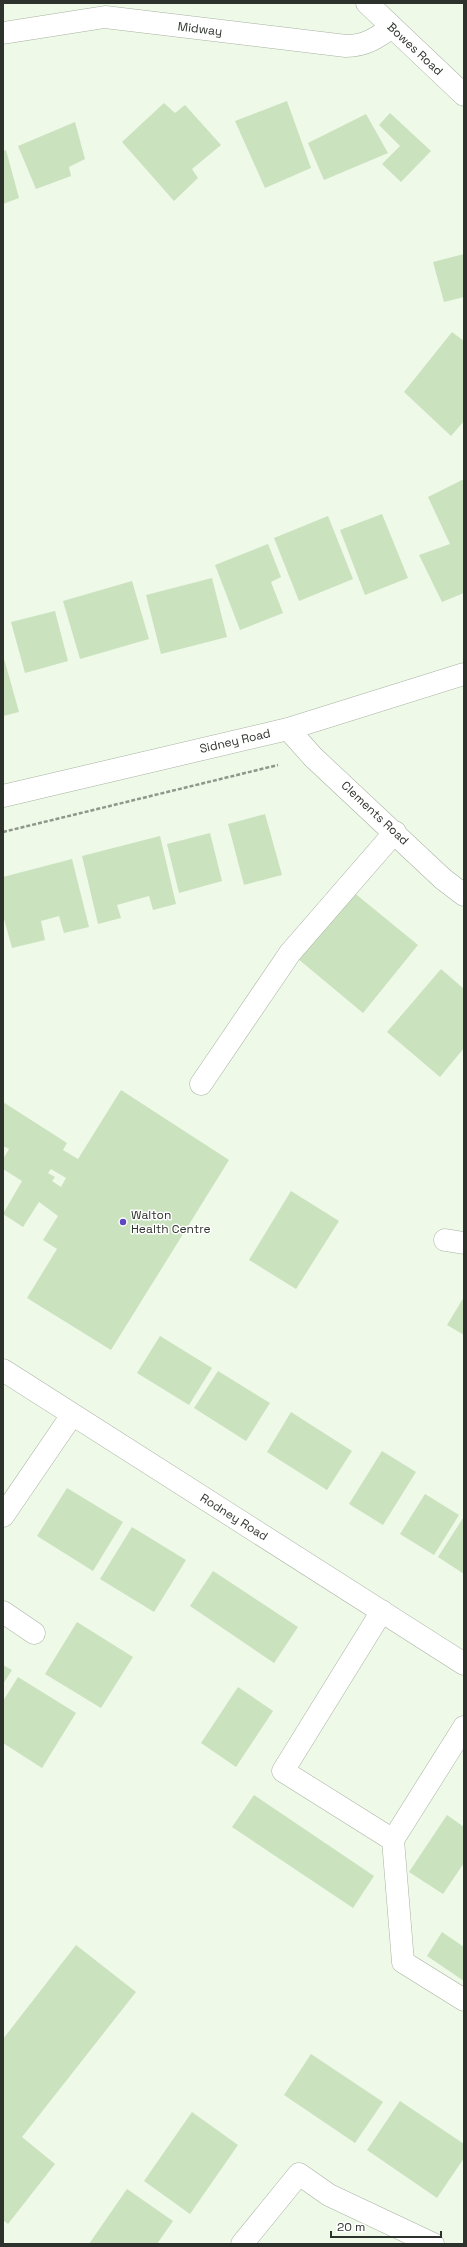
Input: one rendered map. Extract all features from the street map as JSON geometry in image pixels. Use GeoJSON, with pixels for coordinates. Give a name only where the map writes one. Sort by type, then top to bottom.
{"type":"FeatureCollection","features":[{"type":"Feature","properties":{"kind":"street","name":"Bowes Road"},"geometry":{"type":"LineString","coordinates":[[367,3],[464,95]]}},
{"type":"Feature","properties":{"kind":"street","name":"Midway"},"geometry":{"type":"LineString","coordinates":[[3,33],[105,17],[346,46],[360,46],[372,41],[392,27]]}},
{"type":"Feature","properties":{"kind":"street","name":"Sidney Road"},"geometry":{"type":"LineString","coordinates":[[3,796],[288,729],[464,674]]}},
{"type":"Feature","properties":{"kind":"street","name":"Clements Road"},"geometry":{"type":"LineString","coordinates":[[288,729],[313,757],[444,879],[464,895]]}},
{"type":"Feature","properties":{"kind":"street"},"geometry":{"type":"LineString","coordinates":[[201,1084],[290,953],[395,832]]}},
{"type":"Feature","properties":{"kind":"street","name":"Rodney Road"},"geometry":{"type":"LineString","coordinates":[[3,1370],[464,1664]]}},
{"type":"Feature","properties":{"kind":"street"},"geometry":{"type":"LineString","coordinates":[[3,1516],[72,1415]]}},
{"type":"Feature","properties":{"kind":"street"},"geometry":{"type":"LineString","coordinates":[[382,1611],[284,1770],[393,1840]]}},
{"type":"Feature","properties":{"kind":"street"},"geometry":{"type":"LineString","coordinates":[[3,1612],[34,1633]]}},
{"type":"Feature","properties":{"kind":"street"},"geometry":{"type":"LineString","coordinates":[[464,1727],[393,1840],[403,1962],[464,2000]]}},
{"type":"Feature","properties":{"kind":"street"},"geometry":{"type":"LineString","coordinates":[[242,2244],[299,2174],[329,2195],[433,2244]]}},
{"type":"Feature","properties":{"kind":"path"},"geometry":{"type":"LineString","coordinates":[[3,832],[313,757]]}},
{"type":"Feature","properties":{"kind":"building"},"geometry":{"type":"Polygon","coordinates":[[[287,101],[311,168],[265,188],[235,121],[287,101]]]}},
{"type":"Feature","properties":{"kind":"building"},"geometry":{"type":"Polygon","coordinates":[[[164,103],[175,113],[185,105],[221,145],[192,169],[198,178],[174,201],[122,142],[164,103]]]}},
{"type":"Feature","properties":{"kind":"building"},"geometry":{"type":"Polygon","coordinates":[[[390,113],[431,151],[401,182],[382,164],[400,146],[379,125],[390,113]]]}},
{"type":"Feature","properties":{"kind":"building"},"geometry":{"type":"Polygon","coordinates":[[[366,114],[388,153],[324,180],[308,143],[366,114]]]}},
{"type":"Feature","properties":{"kind":"building"},"geometry":{"type":"Polygon","coordinates":[[[75,122],[85,159],[69,167],[71,176],[36,189],[18,146],[75,122]]]}},
{"type":"Feature","properties":{"kind":"building"},"geometry":{"type":"Polygon","coordinates":[[[6,150],[19,198],[3,204],[3,151],[6,150]]]}},
{"type":"Feature","properties":{"kind":"building"},"geometry":{"type":"Polygon","coordinates":[[[464,254],[464,297],[444,302],[433,262],[464,254]]]}},
{"type":"Feature","properties":{"kind":"building"},"geometry":{"type":"Polygon","coordinates":[[[452,332],[464,341],[464,421],[451,436],[404,392],[452,332]]]}},
{"type":"Feature","properties":{"kind":"building"},"geometry":{"type":"Polygon","coordinates":[[[464,479],[464,593],[442,602],[419,555],[450,544],[428,497],[464,479]]]}},
{"type":"Feature","properties":{"kind":"building"},"geometry":{"type":"Polygon","coordinates":[[[382,514],[408,578],[365,595],[340,530],[382,514]]]}},
{"type":"Feature","properties":{"kind":"building"},"geometry":{"type":"Polygon","coordinates":[[[328,516],[353,579],[299,601],[274,538],[328,516]]]}},
{"type":"Feature","properties":{"kind":"building"},"geometry":{"type":"Polygon","coordinates":[[[268,544],[281,577],[271,582],[283,613],[240,630],[215,565],[268,544]]]}},
{"type":"Feature","properties":{"kind":"building"},"geometry":{"type":"Polygon","coordinates":[[[212,578],[227,637],[161,654],[146,595],[212,578]]]}},
{"type":"Feature","properties":{"kind":"building"},"geometry":{"type":"Polygon","coordinates":[[[132,581],[149,639],[80,659],[63,601],[132,581]]]}},
{"type":"Feature","properties":{"kind":"building"},"geometry":{"type":"Polygon","coordinates":[[[55,611],[68,661],[25,673],[11,622],[55,611]]]}},
{"type":"Feature","properties":{"kind":"building"},"geometry":{"type":"Polygon","coordinates":[[[3,655],[19,712],[3,716],[3,655]]]}},
{"type":"Feature","properties":{"kind":"building"},"geometry":{"type":"Polygon","coordinates":[[[265,814],[282,875],[244,885],[228,824],[265,814]]]}},
{"type":"Feature","properties":{"kind":"building"},"geometry":{"type":"Polygon","coordinates":[[[210,833],[222,881],[179,893],[167,844],[210,833]]]}},
{"type":"Feature","properties":{"kind":"building"},"geometry":{"type":"Polygon","coordinates":[[[160,836],[176,904],[153,910],[149,896],[117,905],[121,918],[98,924],[82,856],[160,836]]]}},
{"type":"Feature","properties":{"kind":"building"},"geometry":{"type":"Polygon","coordinates":[[[72,859],[89,927],[64,933],[59,916],[41,921],[45,940],[12,948],[3,915],[3,877],[72,859]]]}},
{"type":"Feature","properties":{"kind":"building"},"geometry":{"type":"Polygon","coordinates":[[[352,891],[418,945],[363,1013],[297,958],[352,891]]]}},
{"type":"Feature","properties":{"kind":"building"},"geometry":{"type":"Polygon","coordinates":[[[441,969],[464,989],[464,1048],[440,1077],[387,1032],[441,969]]]}},
{"type":"Feature","properties":{"kind":"building","name":"Walton Health Centre"},"geometry":{"type":"Polygon","coordinates":[[[121,1090],[229,1160],[111,1350],[27,1298],[57,1249],[43,1240],[58,1216],[39,1202],[23,1227],[3,1214],[22,1181],[3,1169],[3,1159],[9,1149],[3,1146],[3,1102],[67,1143],[63,1150],[78,1159],[121,1090]],[[51,1169],[48,1173],[55,1177],[52,1181],[61,1187],[66,1178],[51,1169]]]}},
{"type":"Feature","properties":{"kind":"building"},"geometry":{"type":"Polygon","coordinates":[[[291,1191],[339,1221],[296,1289],[249,1260],[291,1191]]]}},
{"type":"Feature","properties":{"kind":"building"},"geometry":{"type":"Polygon","coordinates":[[[464,1297],[464,1335],[447,1325],[464,1297]]]}},
{"type":"Feature","properties":{"kind":"building"},"geometry":{"type":"Polygon","coordinates":[[[160,1336],[212,1368],[189,1405],[137,1373],[160,1336]]]}},
{"type":"Feature","properties":{"kind":"building"},"geometry":{"type":"Polygon","coordinates":[[[218,1371],[270,1403],[246,1441],[194,1408],[218,1371]]]}},
{"type":"Feature","properties":{"kind":"building"},"geometry":{"type":"Polygon","coordinates":[[[291,1412],[352,1451],[327,1490],[267,1452],[291,1412]]]}},
{"type":"Feature","properties":{"kind":"building"},"geometry":{"type":"Polygon","coordinates":[[[382,1451],[416,1472],[383,1525],[349,1504],[382,1451]]]}},
{"type":"Feature","properties":{"kind":"building"},"geometry":{"type":"Polygon","coordinates":[[[67,1488],[123,1522],[93,1571],[37,1536],[67,1488]]]}},
{"type":"Feature","properties":{"kind":"building"},"geometry":{"type":"Polygon","coordinates":[[[425,1494],[459,1515],[434,1555],[400,1534],[425,1494]]]}},
{"type":"Feature","properties":{"kind":"building"},"geometry":{"type":"Polygon","coordinates":[[[463,1518],[464,1519],[464,1574],[438,1557],[463,1518]]]}},
{"type":"Feature","properties":{"kind":"building"},"geometry":{"type":"Polygon","coordinates":[[[132,1527],[186,1560],[154,1612],[100,1579],[132,1527]]]}},
{"type":"Feature","properties":{"kind":"building"},"geometry":{"type":"Polygon","coordinates":[[[213,1571],[298,1627],[274,1663],[190,1606],[213,1571]]]}},
{"type":"Feature","properties":{"kind":"building"},"geometry":{"type":"Polygon","coordinates":[[[77,1622],[133,1657],[101,1708],[45,1674],[77,1622]]]}},
{"type":"Feature","properties":{"kind":"building"},"geometry":{"type":"Polygon","coordinates":[[[3,1665],[12,1670],[3,1684],[3,1665]]]}},
{"type":"Feature","properties":{"kind":"building"},"geometry":{"type":"Polygon","coordinates":[[[18,1677],[76,1713],[42,1768],[3,1743],[3,1701],[18,1677]]]}},
{"type":"Feature","properties":{"kind":"building"},"geometry":{"type":"Polygon","coordinates":[[[238,1687],[273,1711],[236,1767],[201,1743],[238,1687]]]}},
{"type":"Feature","properties":{"kind":"building"},"geometry":{"type":"Polygon","coordinates":[[[254,1795],[374,1876],[353,1908],[232,1827],[254,1795]]]}},
{"type":"Feature","properties":{"kind":"building"},"geometry":{"type":"Polygon","coordinates":[[[447,1815],[464,1827],[464,1863],[443,1894],[409,1872],[447,1815]]]}},
{"type":"Feature","properties":{"kind":"building"},"geometry":{"type":"Polygon","coordinates":[[[442,1932],[464,1947],[464,1981],[427,1956],[442,1932]]]}},
{"type":"Feature","properties":{"kind":"building"},"geometry":{"type":"Polygon","coordinates":[[[76,1945],[136,1992],[22,2137],[55,2164],[8,2224],[3,2220],[3,2039],[76,1945]]]}},
{"type":"Feature","properties":{"kind":"building"},"geometry":{"type":"Polygon","coordinates":[[[311,2054],[383,2102],[355,2143],[284,2095],[311,2054]]]}},
{"type":"Feature","properties":{"kind":"building"},"geometry":{"type":"Polygon","coordinates":[[[400,2101],[464,2144],[464,2158],[437,2198],[367,2150],[400,2101]]]}},
{"type":"Feature","properties":{"kind":"building"},"geometry":{"type":"Polygon","coordinates":[[[192,2112],[238,2145],[190,2214],[144,2181],[192,2112]]]}},
{"type":"Feature","properties":{"kind":"building"},"geometry":{"type":"Polygon","coordinates":[[[127,2189],[173,2221],[157,2244],[89,2244],[127,2189]]]}},
{"type":"Feature","properties":{"kind":"place","name":"Walton Health Centre"},"geometry":{"type":"Point","coordinates":[123,1222]}}]}
